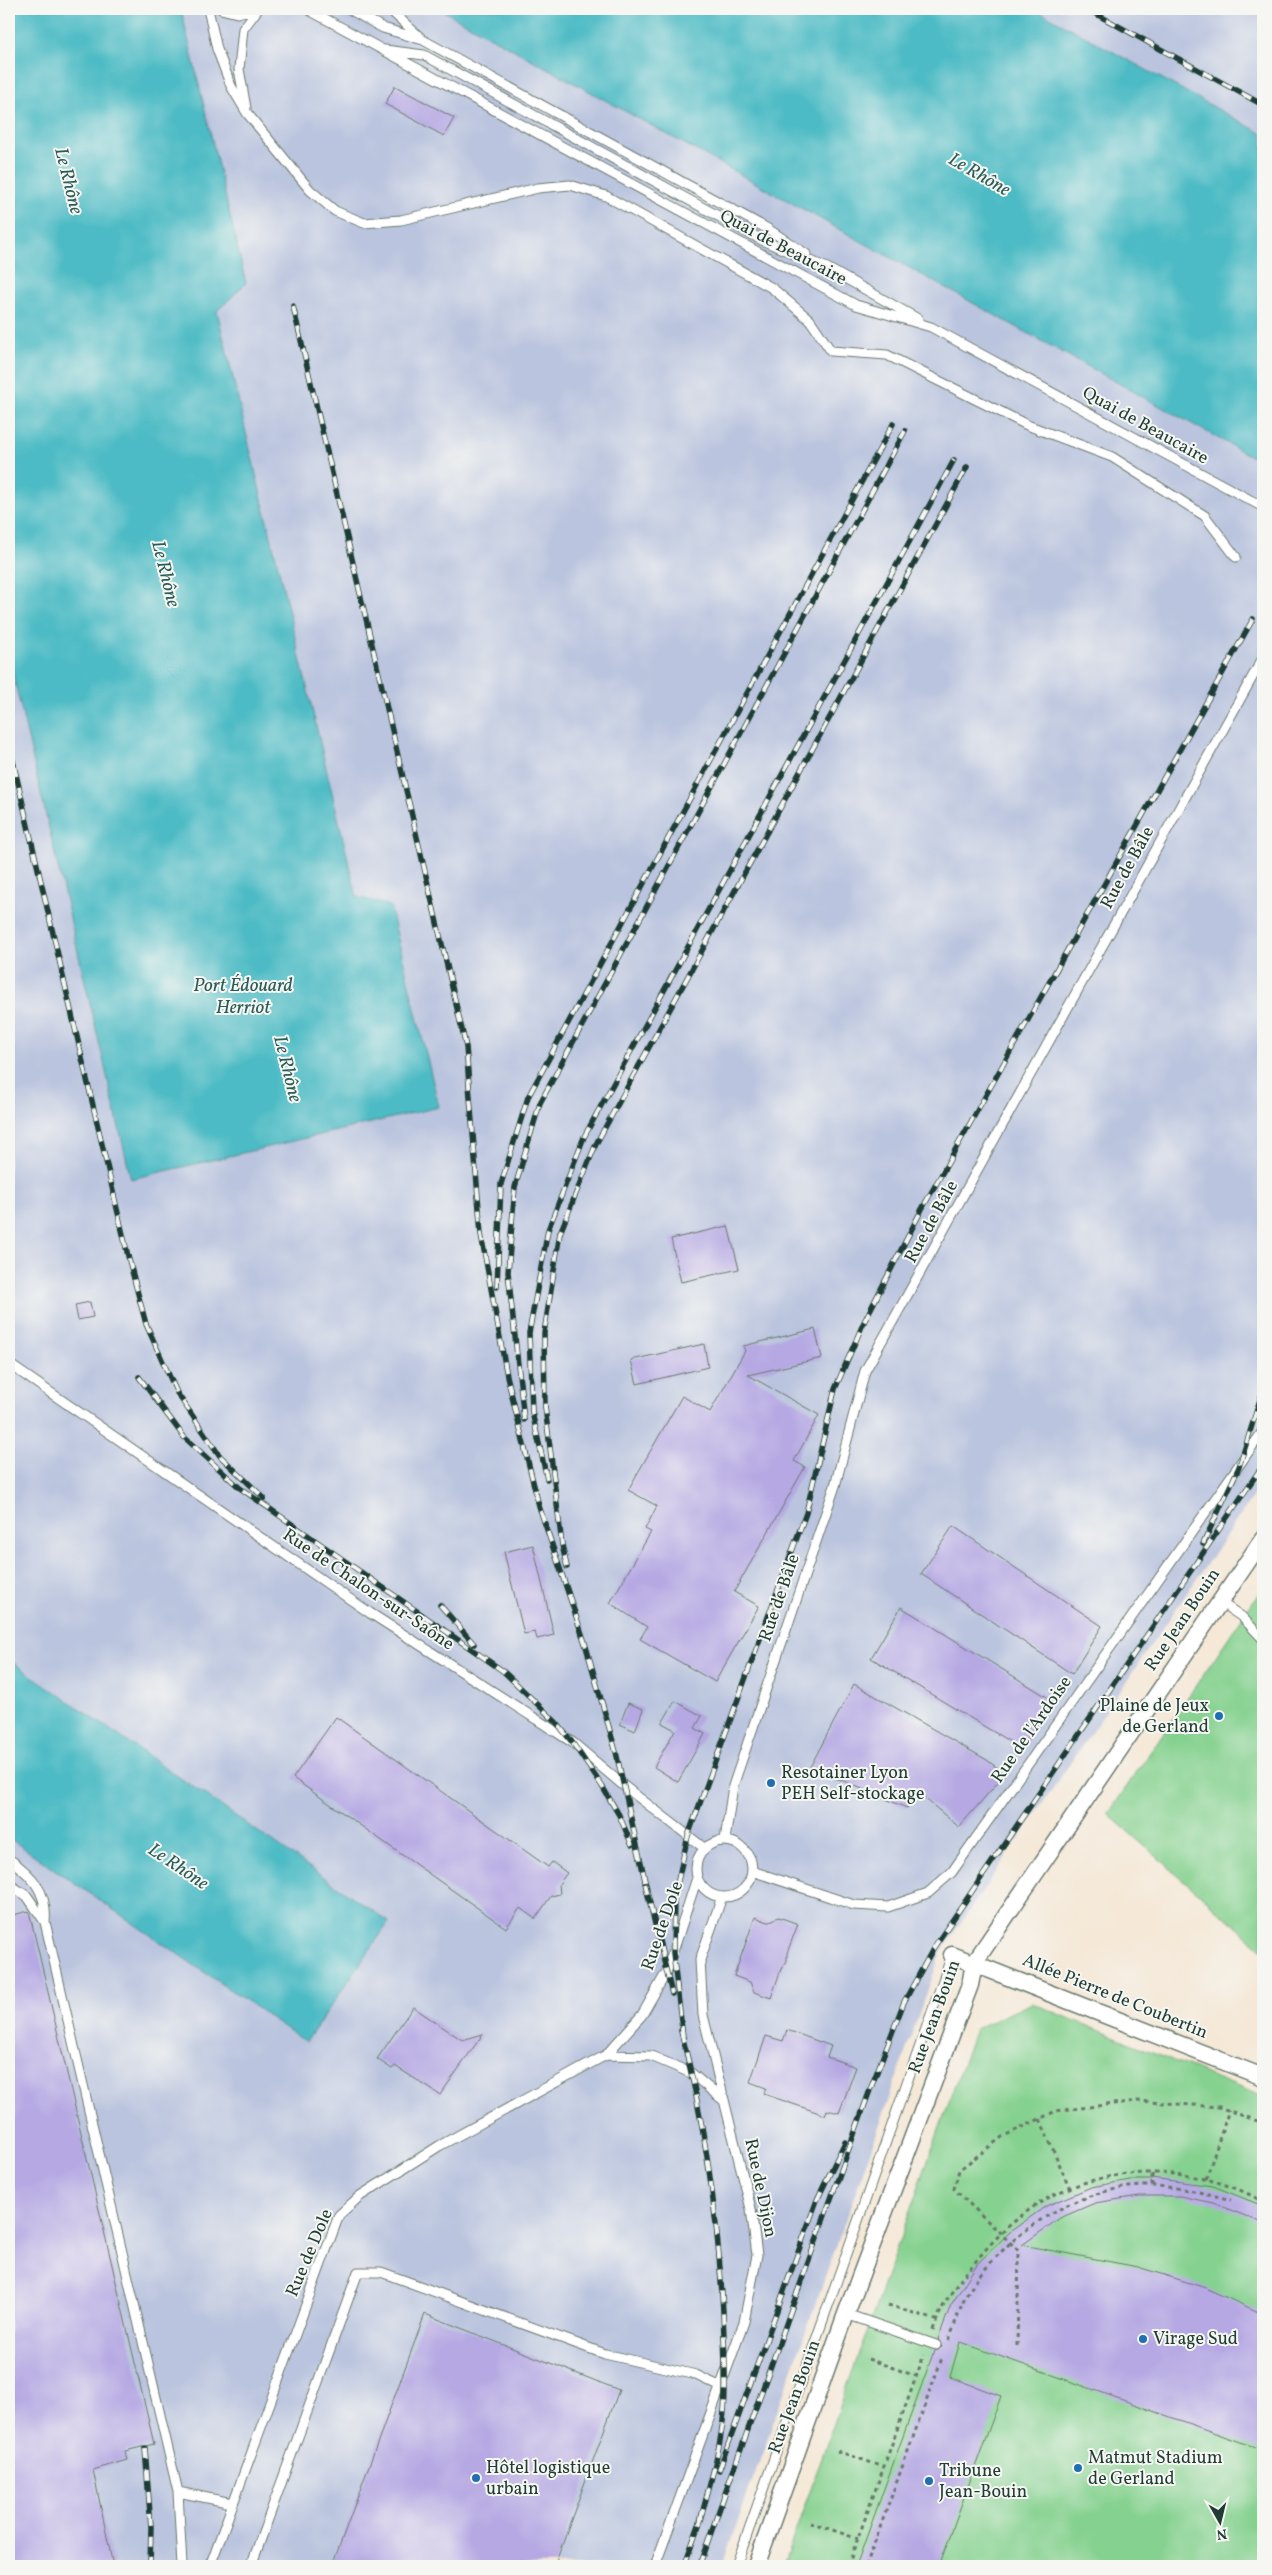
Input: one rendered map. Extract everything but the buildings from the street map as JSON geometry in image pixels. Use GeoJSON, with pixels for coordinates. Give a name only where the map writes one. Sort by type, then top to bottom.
{"type":"FeatureCollection","features":[{"type":"Feature","properties":{"kind":"street","name":"Rue Jean Bouin"},"geometry":{"type":"LineString","coordinates":[[756,2566],[846,2314],[970,1985],[974,1963],[1263,1539]]}},
{"type":"Feature","properties":{"kind":"street","name":"Allée Pierre de Coubertin"},"geometry":{"type":"LineString","coordinates":[[952,1955],[1263,2077]]}},
{"type":"Feature","properties":{"kind":"lane"},"geometry":{"type":"LineString","coordinates":[[208,9],[217,49],[231,86],[248,113],[310,190],[335,211],[364,223],[401,220],[538,188],[570,185],[606,196],[772,288],[810,320],[831,351],[886,355],[1027,425],[1112,457],[1205,516],[1236,557]]}},
{"type":"Feature","properties":{"kind":"lane"},"geometry":{"type":"LineString","coordinates":[[222,9],[237,13],[256,9]]}},
{"type":"Feature","properties":{"kind":"lane"},"geometry":{"type":"LineString","coordinates":[[248,113],[239,69],[243,29],[256,9]]}},
{"type":"Feature","properties":{"kind":"lane","name":"Quai de Beaucaire"},"geometry":{"type":"LineString","coordinates":[[307,9],[378,49],[856,305],[931,327],[1248,501],[1263,507]]}},
{"type":"Feature","properties":{"kind":"lane"},"geometry":{"type":"LineString","coordinates":[[349,9],[383,28],[423,40],[768,229],[827,268],[931,327]]}},
{"type":"Feature","properties":{"kind":"lane"},"geometry":{"type":"LineString","coordinates":[[390,9],[423,40]]}},
{"type":"Feature","properties":{"kind":"lane"},"geometry":{"type":"LineString","coordinates":[[378,49],[424,54],[762,240],[827,268]]}},
{"type":"Feature","properties":{"kind":"lane","name":"Quai de Beaucaire"},"geometry":{"type":"LineString","coordinates":[[1248,501],[1263,515]]}},
{"type":"Feature","properties":{"kind":"lane","name":"Rue de Bâle"},"geometry":{"type":"LineString","coordinates":[[725,1840],[733,1786],[835,1486],[865,1371],[947,1228],[1263,658]]}},
{"type":"Feature","properties":{"kind":"lane","name":"Rue de Chalon-sur-Saône"},"geometry":{"type":"LineString","coordinates":[[9,1364],[370,1613],[572,1742],[624,1786],[704,1848]]}},
{"type":"Feature","properties":{"kind":"lane","name":"Rue de l'Ardoise"},"geometry":{"type":"LineString","coordinates":[[752,1871],[854,1905],[888,1907],[928,1893],[952,1872],[1263,1431]]}},
{"type":"Feature","properties":{"kind":"lane"},"geometry":{"type":"LineString","coordinates":[[1220,1602],[1242,1617],[1263,1639]]}},
{"type":"Feature","properties":{"kind":"lane"},"geometry":{"type":"LineString","coordinates":[[725,1840],[742,1847],[748,1853],[752,1871],[750,1880],[739,1893],[722,1897],[707,1892],[697,1878],[696,1862],[704,1848],[710,1844],[725,1840]]}},
{"type":"Feature","properties":{"kind":"lane"},"geometry":{"type":"LineString","coordinates":[[9,1859],[24,1870],[40,1888],[46,1908],[45,1922],[178,2492],[182,2566]]}},
{"type":"Feature","properties":{"kind":"lane","name":"Rue de Dole"},"geometry":{"type":"LineString","coordinates":[[210,2566],[339,2215],[360,2196],[439,2146],[606,2055],[642,2015],[666,1973],[697,1878]]}},
{"type":"Feature","properties":{"kind":"lane"},"geometry":{"type":"LineString","coordinates":[[9,1884],[27,1896],[45,1922]]}},
{"type":"Feature","properties":{"kind":"lane","name":"Rue de Dijon"},"geometry":{"type":"LineString","coordinates":[[655,2566],[744,2322],[757,2254],[750,2209],[703,2015],[700,1960],[722,1897]]}},
{"type":"Feature","properties":{"kind":"lane","name":"Rue Jean Bouin"},"geometry":{"type":"LineString","coordinates":[[736,2566],[952,1955]]}},
{"type":"Feature","properties":{"kind":"lane","name":"Rue de Dole"},"geometry":{"type":"LineString","coordinates":[[606,2055],[651,2056],[691,2073],[723,2100]]}},
{"type":"Feature","properties":{"kind":"lane"},"geometry":{"type":"LineString","coordinates":[[251,2566],[358,2272],[381,2272],[605,2354],[696,2375],[721,2387]]}},
{"type":"Feature","properties":{"kind":"lane"},"geometry":{"type":"LineString","coordinates":[[846,2314],[933,2342]]}},
{"type":"Feature","properties":{"kind":"lane"},"geometry":{"type":"LineString","coordinates":[[178,2492],[232,2503]]}},
{"type":"Feature","properties":{"kind":"path"},"geometry":{"type":"LineString","coordinates":[[1018,2346],[1019,2251],[954,2189],[959,2170],[1002,2137],[1056,2111],[1137,2101],[1219,2107],[1263,2123]]}},
{"type":"Feature","properties":{"kind":"path"},"geometry":{"type":"LineString","coordinates":[[1206,2179],[1229,2110]]}},
{"type":"Feature","properties":{"kind":"path"},"geometry":{"type":"LineString","coordinates":[[1040,2119],[1070,2189]]}},
{"type":"Feature","properties":{"kind":"path"},"geometry":{"type":"LineString","coordinates":[[1152,2174],[1152,2186]]}},
{"type":"Feature","properties":{"kind":"path"},"geometry":{"type":"LineString","coordinates":[[933,2342],[936,2320],[957,2284],[1001,2234],[1048,2198],[1070,2189],[1109,2178],[1152,2174],[1206,2179],[1246,2192],[1262,2201],[1263,2193]]}},
{"type":"Feature","properties":{"kind":"path"},"geometry":{"type":"LineString","coordinates":[[947,2344],[968,2292],[989,2265],[1032,2225],[1071,2203],[1112,2190],[1152,2186],[1193,2189],[1232,2200]]}},
{"type":"Feature","properties":{"kind":"path"},"geometry":{"type":"LineString","coordinates":[[888,2305],[936,2320]]}},
{"type":"Feature","properties":{"kind":"path"},"geometry":{"type":"LineString","coordinates":[[848,2566],[926,2348]]}},
{"type":"Feature","properties":{"kind":"path"},"geometry":{"type":"LineString","coordinates":[[866,2566],[944,2352]]}},
{"type":"Feature","properties":{"kind":"path"},"geometry":{"type":"LineString","coordinates":[[868,2359],[916,2376]]}},
{"type":"Feature","properties":{"kind":"path"},"geometry":{"type":"LineString","coordinates":[[837,2451],[884,2467]]}},
{"type":"Feature","properties":{"kind":"path"},"geometry":{"type":"LineString","coordinates":[[810,2522],[858,2539]]}},
{"type":"Feature","properties":{"kind":"shaded area"},"geometry":{"type":"Polygon","coordinates":[[[181,9],[440,9],[1263,463],[1263,1482],[942,1950],[722,2566],[9,2566],[9,1838],[306,2042],[389,1922],[9,1660],[9,656],[131,1179],[439,1107],[390,906],[357,897],[217,311],[246,283],[181,9]]]}},
{"type":"Feature","properties":{"kind":"shaded area"},"geometry":{"type":"Polygon","coordinates":[[[1035,9],[1263,9],[1263,134],[1035,9]]]}},
{"type":"Feature","properties":{"kind":"green space","name":"Plaine de Jeux de Gerland"},"geometry":{"type":"Polygon","coordinates":[[[1263,1587],[1263,1950],[1108,1814],[1263,1587]]]}},
{"type":"Feature","properties":{"kind":"green space","name":"Matmut Stadium de Gerland"},"geometry":{"type":"Polygon","coordinates":[[[1032,2003],[1263,2097],[1263,2566],[783,2566],[975,2029],[1032,2003]]]}},
{"type":"Feature","properties":{"kind":"water","name":"Port Édouard Herriot"},"geometry":{"type":"Polygon","coordinates":[[[9,9],[181,9],[246,283],[217,311],[357,897],[390,906],[439,1107],[131,1179],[9,657],[9,9]]]}},
{"type":"Feature","properties":{"kind":"water","name":"Le Rhône"},"geometry":{"type":"Polygon","coordinates":[[[440,9],[1035,9],[1263,134],[1263,463],[440,9]]]}},
{"type":"Feature","properties":{"kind":"water","name":"Le Rhône"},"geometry":{"type":"Polygon","coordinates":[[[9,1660],[389,1922],[306,2042],[9,1838],[9,1660]]]}},
{"type":"Feature","properties":{"kind":"railway"},"geometry":{"type":"LineString","coordinates":[[1087,9],[1263,105]]}},
{"type":"Feature","properties":{"kind":"railway"},"geometry":{"type":"LineString","coordinates":[[293,306],[466,1047],[481,1234],[507,1376],[539,1506],[585,1643],[616,1752],[647,1889]]}},
{"type":"Feature","properties":{"kind":"railway"},"geometry":{"type":"LineString","coordinates":[[497,1287],[501,1184],[528,1097],[893,424]]}},
{"type":"Feature","properties":{"kind":"railway"},"geometry":{"type":"LineString","coordinates":[[524,1420],[508,1272],[515,1187],[540,1103],[905,431]]}},
{"type":"Feature","properties":{"kind":"railway"},"geometry":{"type":"LineString","coordinates":[[547,1479],[532,1412],[529,1333],[548,1230],[584,1137],[954,460]]}},
{"type":"Feature","properties":{"kind":"railway"},"geometry":{"type":"LineString","coordinates":[[567,1567],[562,1545],[545,1407],[544,1333],[560,1233],[596,1144],[967,467]]}},
{"type":"Feature","properties":{"kind":"railway"},"geometry":{"type":"LineString","coordinates":[[683,2037],[673,1953],[674,1898],[688,1836],[806,1513],[835,1389],[863,1324],[922,1209],[1253,619]]}},
{"type":"Feature","properties":{"kind":"railway"},"geometry":{"type":"LineString","coordinates":[[9,744],[128,1256],[146,1324],[177,1393],[220,1456],[264,1498]]}},
{"type":"Feature","properties":{"kind":"railway"},"geometry":{"type":"LineString","coordinates":[[139,1377],[184,1437],[240,1488],[503,1671],[556,1722],[572,1742],[619,1815],[632,1845]]}},
{"type":"Feature","properties":{"kind":"railway"},"geometry":{"type":"LineString","coordinates":[[1203,1544],[1239,1467],[1263,1390]]}},
{"type":"Feature","properties":{"kind":"railway"},"geometry":{"type":"LineString","coordinates":[[699,2566],[870,2090],[904,2002],[934,1947],[1263,1465]]}},
{"type":"Feature","properties":{"kind":"railway"},"geometry":{"type":"LineString","coordinates":[[440,1605],[474,1644]]}},
{"type":"Feature","properties":{"kind":"railway"},"geometry":{"type":"LineString","coordinates":[[645,1883],[672,1994]]}},
{"type":"Feature","properties":{"kind":"railway"},"geometry":{"type":"LineString","coordinates":[[681,2031],[704,2136],[714,2206],[721,2277],[725,2349],[724,2411],[720,2439],[700,2522]]}},
{"type":"Feature","properties":{"kind":"railway"},"geometry":{"type":"LineString","coordinates":[[719,2470],[817,2200],[845,2142]]}},
{"type":"Feature","properties":{"kind":"railway"},"geometry":{"type":"LineString","coordinates":[[145,2448],[151,2527],[150,2566]]}},
{"type":"Feature","properties":{"kind":"railway"},"geometry":{"type":"LineString","coordinates":[[684,2566],[702,2517]]}},
{"type":"Feature","properties":{"kind":"place","name":"Plaine de Jeux de Gerland"},"geometry":{"type":"Point","coordinates":[1219,1716]}},
{"type":"Feature","properties":{"kind":"place","name":"Resotainer Lyon PEH Self-stockage"},"geometry":{"type":"Point","coordinates":[771,1783]}},
{"type":"Feature","properties":{"kind":"place","name":"Virage Sud"},"geometry":{"type":"Point","coordinates":[1143,2339]}},
{"type":"Feature","properties":{"kind":"place","name":"Matmut Stadium de Gerland"},"geometry":{"type":"Point","coordinates":[1078,2468]}},
{"type":"Feature","properties":{"kind":"place","name":"Hôtel logistique urbain"},"geometry":{"type":"Point","coordinates":[476,2478]}},
{"type":"Feature","properties":{"kind":"place","name":"Tribune Jean-Bouin"},"geometry":{"type":"Point","coordinates":[929,2481]}}]}
